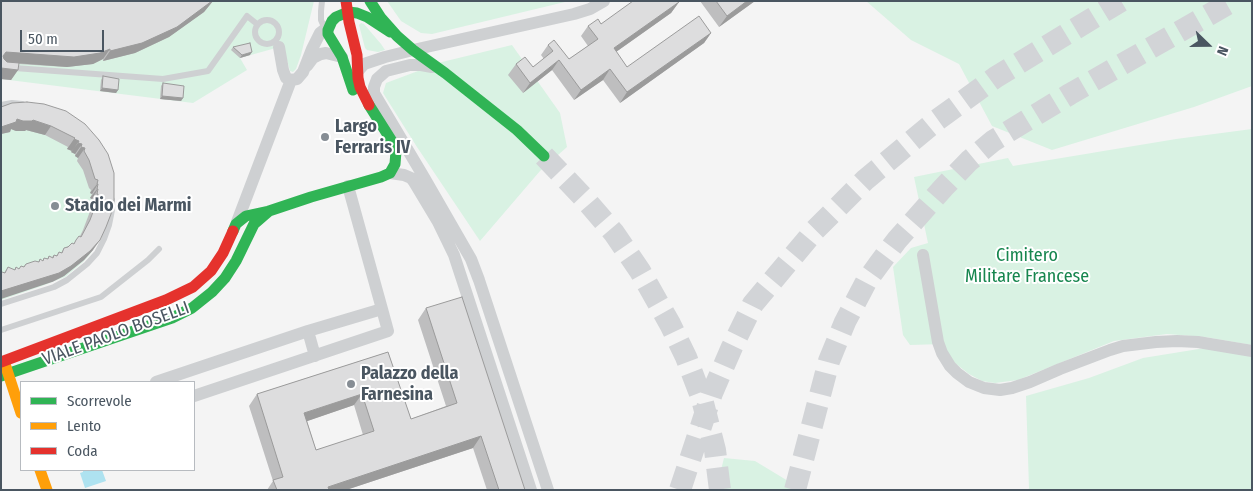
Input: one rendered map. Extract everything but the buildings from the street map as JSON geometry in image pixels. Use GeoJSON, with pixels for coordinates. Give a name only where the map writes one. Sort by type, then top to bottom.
{"type":"FeatureCollection","features":[{"type":"Feature","properties":{"kind":"main road"},"geometry":{"type":"LineString","coordinates":[[370,1],[381,18],[397,36],[517,130],[544,156]]}},
{"type":"Feature","properties":{"kind":"main road"},"geometry":{"type":"LineString","coordinates":[[347,7],[332,21],[327,30],[332,43],[342,57],[357,100],[384,151]]}},
{"type":"Feature","properties":{"kind":"main road"},"geometry":{"type":"LineString","coordinates":[[347,7],[397,36]]}},
{"type":"Feature","properties":{"kind":"main road"},"geometry":{"type":"LineString","coordinates":[[236,224],[250,215],[381,177],[386,169],[395,164],[396,148],[366,100],[359,82],[357,55],[347,7]]}},
{"type":"Feature","properties":{"kind":"main road","name":"VIALE PAOLO BOSELLI"},"geometry":{"type":"LineString","coordinates":[[5,375],[172,318],[192,308],[212,292],[225,278],[236,261],[254,224],[269,211]]}},
{"type":"Feature","properties":{"kind":"main road","name":"VIALE PAOLO BOSELLI"},"geometry":{"type":"LineString","coordinates":[[3,362],[166,300],[193,287],[206,277],[217,263],[236,224]]}},
{"type":"Feature","properties":{"kind":"main road"},"geometry":{"type":"LineString","coordinates":[[3,362],[5,375],[20,411]]}},
{"type":"Feature","properties":{"kind":"main road"},"geometry":{"type":"LineString","coordinates":[[40,471],[47,490]]}},
{"type":"Feature","properties":{"kind":"street"},"geometry":{"type":"LineString","coordinates":[[358,71],[368,62],[574,14],[590,9],[604,1]]}},
{"type":"Feature","properties":{"kind":"street"},"geometry":{"type":"LineString","coordinates":[[304,70],[316,39],[327,30]]}},
{"type":"Feature","properties":{"kind":"street"},"geometry":{"type":"LineString","coordinates":[[277,45],[285,76],[291,80],[298,78],[311,60],[318,55],[326,53],[342,57]]}},
{"type":"Feature","properties":{"kind":"street"},"geometry":{"type":"LineString","coordinates":[[445,73],[418,65],[389,70],[377,79],[374,84],[374,91],[377,100],[466,249],[479,280],[548,490]]}},
{"type":"Feature","properties":{"kind":"street","name":"VIALE PAOLO BOSELLI"},"geometry":{"type":"LineString","coordinates":[[236,224],[291,80]]}},
{"type":"Feature","properties":{"kind":"street"},"geometry":{"type":"LineString","coordinates":[[386,169],[404,174],[410,178],[438,222],[457,262],[531,490]]}},
{"type":"Feature","properties":{"kind":"street"},"geometry":{"type":"LineString","coordinates":[[195,396],[388,331],[348,186]]}},
{"type":"Feature","properties":{"kind":"street"},"geometry":{"type":"LineString","coordinates":[[923,255],[938,342],[942,353],[950,366],[958,373],[970,382],[984,388],[1000,390],[1012,388],[1075,362],[1123,346],[1177,341],[1198,342],[1252,352]]}},
{"type":"Feature","properties":{"kind":"street"},"geometry":{"type":"LineString","coordinates":[[479,280],[481,336]]}},
{"type":"Feature","properties":{"kind":"street"},"geometry":{"type":"LineString","coordinates":[[159,381],[382,309]]}},
{"type":"Feature","properties":{"kind":"street"},"geometry":{"type":"LineString","coordinates":[[308,332],[315,356]]}},
{"type":"Feature","properties":{"kind":"lane"},"geometry":{"type":"LineString","coordinates":[[322,1],[320,15],[322,23],[327,30]]}},
{"type":"Feature","properties":{"kind":"lane"},"geometry":{"type":"LineString","coordinates":[[1,67],[163,80],[208,71],[247,16],[257,24]]}},
{"type":"Feature","properties":{"kind":"lane"},"geometry":{"type":"LineString","coordinates":[[268,20],[276,24],[279,31],[277,45],[263,44],[256,39],[254,32],[257,24],[268,20]]}},
{"type":"Feature","properties":{"kind":"lane"},"geometry":{"type":"LineString","coordinates":[[1,105],[19,103],[32,106]]}},
{"type":"Feature","properties":{"kind":"lane"},"geometry":{"type":"LineString","coordinates":[[1,304],[54,287],[67,280],[87,264],[100,246],[109,225],[112,210],[112,194]]}},
{"type":"Feature","properties":{"kind":"lane"},"geometry":{"type":"LineString","coordinates":[[1,330],[101,297],[159,249]]}},
{"type":"Feature","properties":{"kind":"green space"},"geometry":{"type":"Polygon","coordinates":[[[1,1],[314,1],[301,55],[293,72],[290,71],[283,46],[240,58],[247,70],[193,103],[1,79],[1,1]]]}},
{"type":"Feature","properties":{"kind":"green space"},"geometry":{"type":"Polygon","coordinates":[[[387,1],[569,1],[432,34],[421,33],[401,21],[387,1]]]}},
{"type":"Feature","properties":{"kind":"green space"},"geometry":{"type":"Polygon","coordinates":[[[866,1],[1252,1],[1252,86],[1194,107],[1052,150],[992,126],[959,64],[911,40],[866,1]]]}},
{"type":"Feature","properties":{"kind":"green space"},"geometry":{"type":"Polygon","coordinates":[[[361,23],[364,24],[385,50],[378,52],[365,48],[359,25],[361,23]]]}},
{"type":"Feature","properties":{"kind":"green space"},"geometry":{"type":"Polygon","coordinates":[[[512,45],[560,113],[567,147],[540,171],[480,241],[383,93],[386,83],[442,62],[512,45]]]}},
{"type":"Feature","properties":{"kind":"green space","name":"Stadio dei Marmi"},"geometry":{"type":"Polygon","coordinates":[[[1,114],[86,140],[100,237],[91,253],[65,277],[1,300],[1,114]]]}},
{"type":"Feature","properties":{"kind":"green space","name":"Cimitero Militare Francese"},"geometry":{"type":"Polygon","coordinates":[[[1252,129],[1252,345],[1205,337],[1167,334],[1114,341],[1018,380],[995,383],[982,381],[969,374],[951,360],[943,344],[910,345],[903,335],[893,267],[911,248],[928,243],[914,177],[1008,158],[1013,166],[1176,139],[1252,129]]]}},
{"type":"Feature","properties":{"kind":"green space"},"geometry":{"type":"Polygon","coordinates":[[[1211,347],[1252,356],[1252,490],[1028,490],[1026,396],[1089,378],[1143,358],[1211,347]]]}},
{"type":"Feature","properties":{"kind":"green space"},"geometry":{"type":"Polygon","coordinates":[[[724,458],[755,461],[806,490],[716,490],[724,458]]]}},
{"type":"Feature","properties":{"kind":"water"},"geometry":{"type":"Polygon","coordinates":[[[102,471],[106,481],[85,488],[80,473],[102,471]]]}},
{"type":"Feature","properties":{"kind":"tunnel"},"geometry":{"type":"LineString","coordinates":[[680,490],[712,393],[753,304],[815,230],[865,180],[937,120],[996,77],[1121,1]]}},
{"type":"Feature","properties":{"kind":"tunnel"},"geometry":{"type":"LineString","coordinates":[[795,490],[829,361],[845,322],[866,282],[879,264],[897,240],[944,187],[969,161],[993,141],[1070,94],[1233,1]]}},
{"type":"Feature","properties":{"kind":"tunnel"},"geometry":{"type":"LineString","coordinates":[[544,156],[614,233],[640,271],[670,324],[686,357],[702,399],[715,450],[720,490]]}},
{"type":"Feature","properties":{"kind":"traffic: fast"},"geometry":{"type":"LineString","coordinates":[[370,1],[381,18],[397,36],[445,73]]}},
{"type":"Feature","properties":{"kind":"traffic: fast"},"geometry":{"type":"LineString","coordinates":[[353,90],[342,57],[328,34],[332,21],[336,17],[348,12],[357,13],[367,17],[390,32]]}},
{"type":"Feature","properties":{"kind":"traffic: fast"},"geometry":{"type":"LineString","coordinates":[[445,73],[517,130],[544,156]]}},
{"type":"Feature","properties":{"kind":"traffic: fast"},"geometry":{"type":"LineString","coordinates":[[233,231],[236,224],[246,216],[269,211],[390,173],[395,164],[396,151],[369,105]]}},
{"type":"Feature","properties":{"kind":"traffic: fast"},"geometry":{"type":"LineString","coordinates":[[1,376],[172,318],[192,308],[212,292],[225,278],[236,261],[254,224],[269,211]]}},
{"type":"Feature","properties":{"kind":"traffic: slow"},"geometry":{"type":"LineString","coordinates":[[5,364],[20,410]]}},
{"type":"Feature","properties":{"kind":"traffic: slow"},"geometry":{"type":"LineString","coordinates":[[40,471],[47,490]]}},
{"type":"Feature","properties":{"kind":"traffic: jam"},"geometry":{"type":"LineString","coordinates":[[346,1],[357,55],[358,78],[360,87],[369,105]]}},
{"type":"Feature","properties":{"kind":"traffic: jam"},"geometry":{"type":"LineString","coordinates":[[1,362],[166,300],[193,287],[211,271],[223,253],[233,231]]}},
{"type":"Feature","properties":{"kind":"place","name":"Largo Ferraris IV"},"geometry":{"type":"Point","coordinates":[325,137]}},
{"type":"Feature","properties":{"kind":"place","name":"Stadio dei Marmi"},"geometry":{"type":"Point","coordinates":[55,206]}},
{"type":"Feature","properties":{"kind":"place","name":"Palazzo della Farnesina"},"geometry":{"type":"Point","coordinates":[351,384]}}]}
